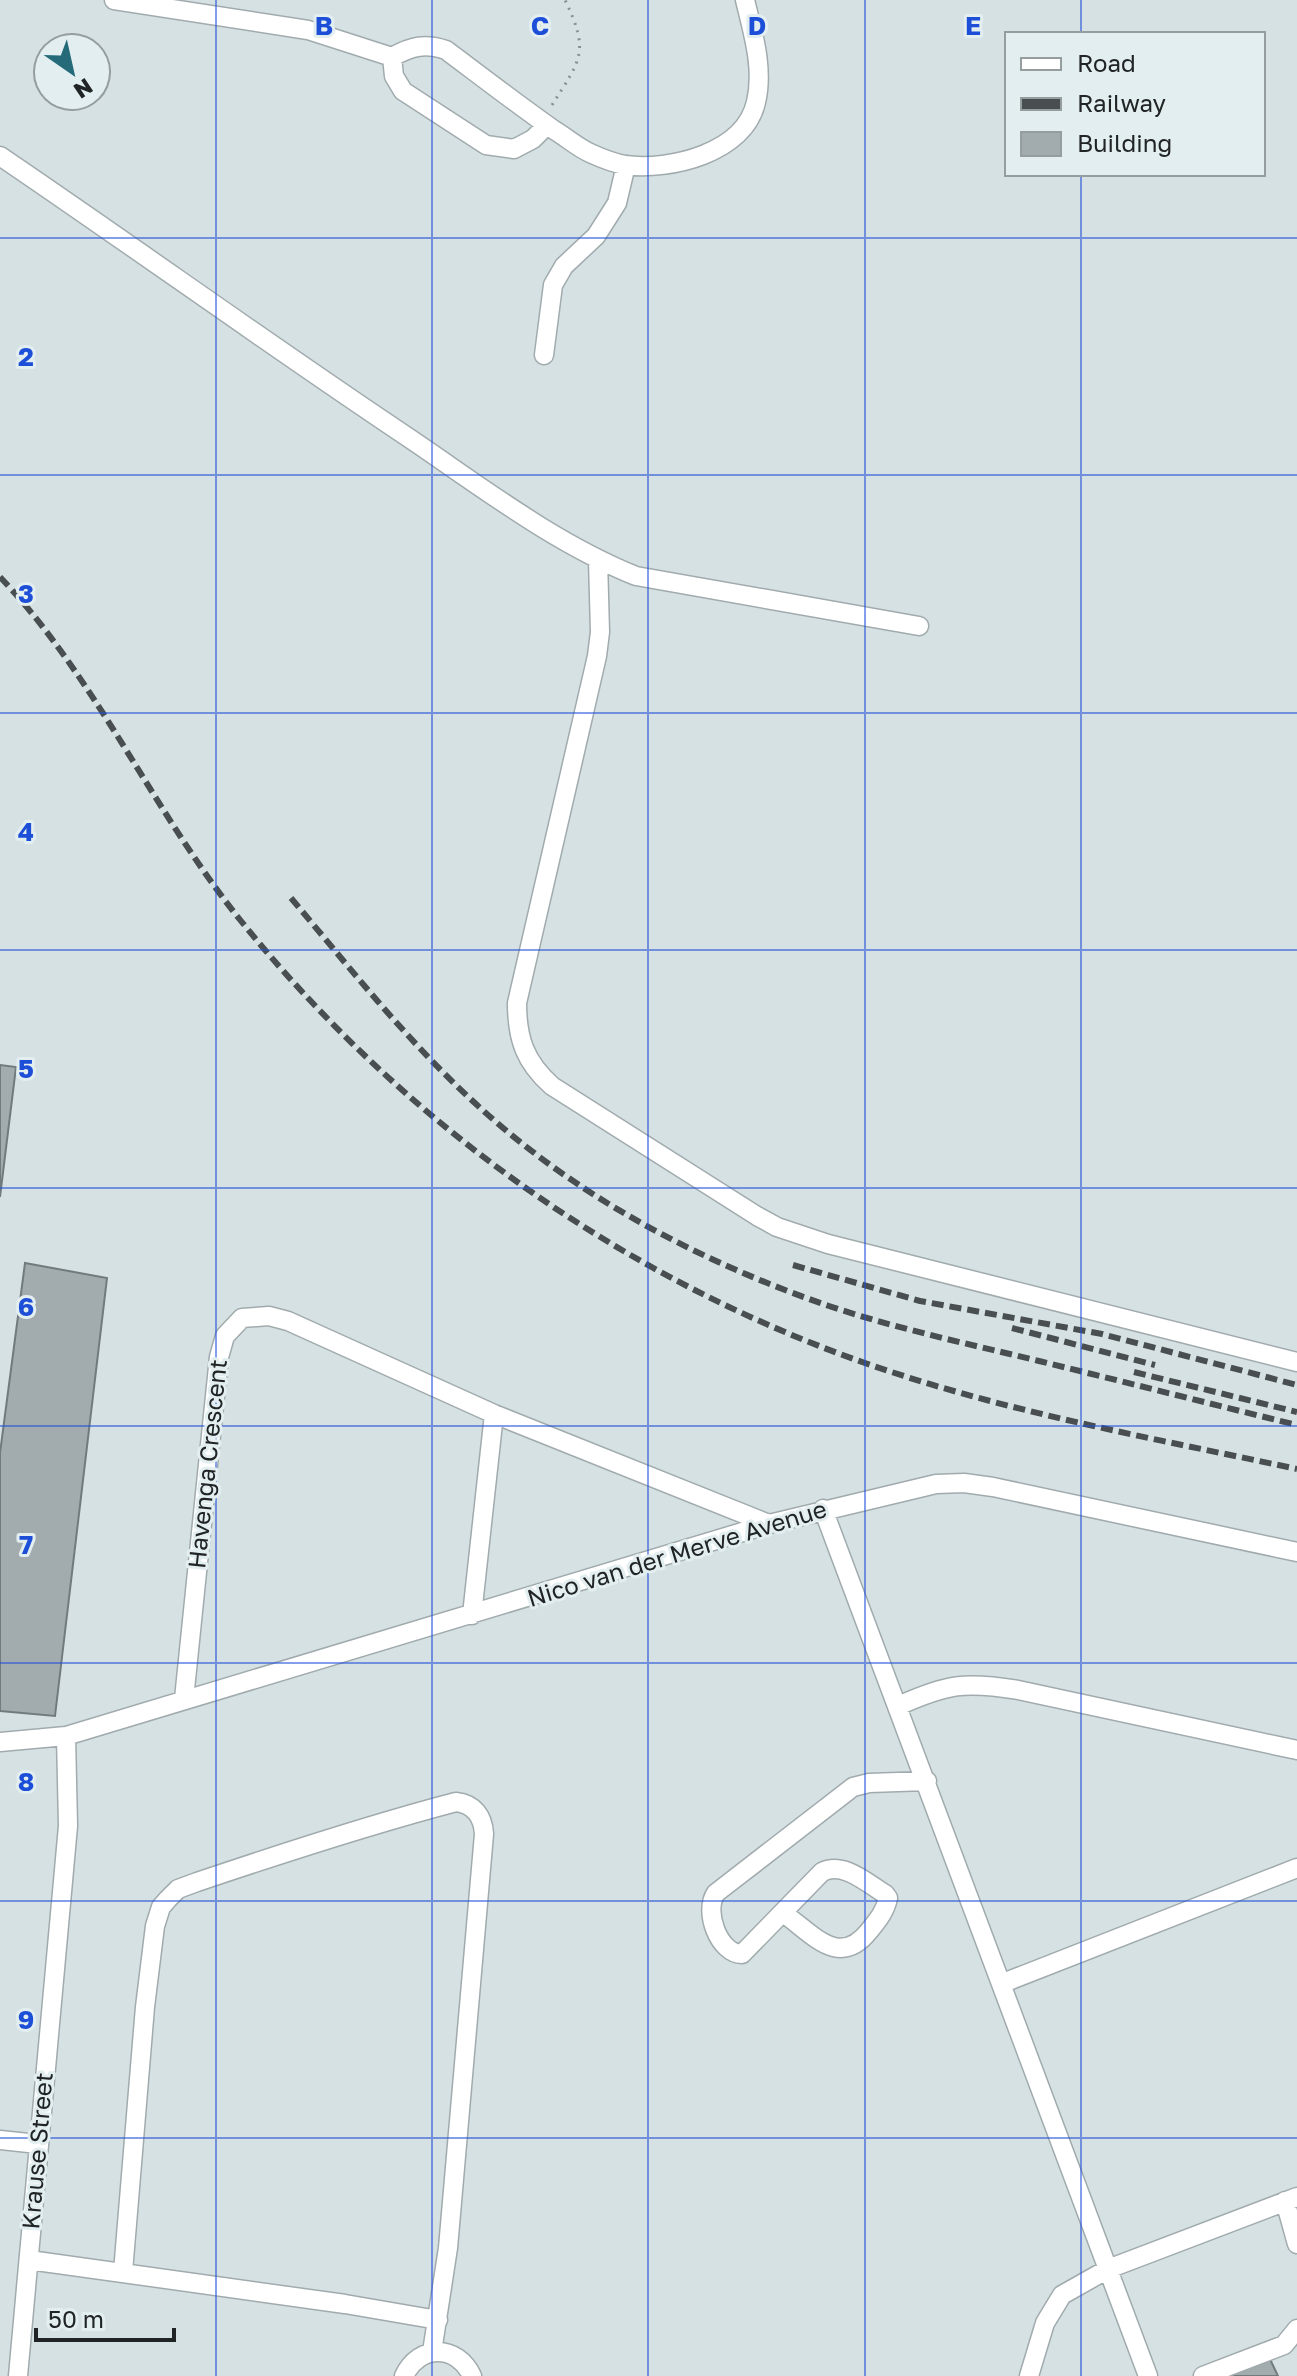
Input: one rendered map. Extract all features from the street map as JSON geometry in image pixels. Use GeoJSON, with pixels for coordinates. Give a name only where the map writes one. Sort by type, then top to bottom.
{"type":"FeatureCollection","features":[{"type":"Feature","properties":{"kind":"street"},"geometry":{"type":"LineString","coordinates":[[114,0],[308,30],[392,57],[419,45],[431,45],[446,50],[587,152],[626,165],[669,165],[695,158],[735,138],[749,123],[756,104],[759,74],[745,0]]}},
{"type":"Feature","properties":{"kind":"street"},"geometry":{"type":"LineString","coordinates":[[392,57],[394,76],[403,91],[486,145],[514,149],[533,139],[544,123]]}},
{"type":"Feature","properties":{"kind":"street"},"geometry":{"type":"LineString","coordinates":[[0,156],[552,535],[598,560],[636,576],[919,626]]}},
{"type":"Feature","properties":{"kind":"street"},"geometry":{"type":"LineString","coordinates":[[544,355],[553,285],[564,266],[596,236],[617,203],[626,165]]}},
{"type":"Feature","properties":{"kind":"street"},"geometry":{"type":"LineString","coordinates":[[598,560],[600,632],[597,656],[517,1003],[519,1039],[537,1073],[552,1086],[737,1205],[777,1227],[828,1244],[1297,1362]]}},
{"type":"Feature","properties":{"kind":"street","name":"Havenga Crescent"},"geometry":{"type":"LineString","coordinates":[[184,1699],[217,1369],[221,1345],[231,1326],[242,1318],[253,1316],[288,1321],[494,1414],[769,1524]]}},
{"type":"Feature","properties":{"kind":"street"},"geometry":{"type":"LineString","coordinates":[[472,1615],[494,1414]]}},
{"type":"Feature","properties":{"kind":"street","name":"Nico van der Merve Avenue"},"geometry":{"type":"LineString","coordinates":[[0,1742],[66,1736],[769,1524],[914,1488],[964,1483],[1297,1552]]}},
{"type":"Feature","properties":{"kind":"street"},"geometry":{"type":"LineString","coordinates":[[823,1509],[1148,2376]]}},
{"type":"Feature","properties":{"kind":"street"},"geometry":{"type":"LineString","coordinates":[[898,1706],[942,1688],[978,1684],[1297,1750]]}},
{"type":"Feature","properties":{"kind":"street","name":"Krause Street"},"geometry":{"type":"LineString","coordinates":[[18,2376],[68,1826],[66,1736]]}},
{"type":"Feature","properties":{"kind":"street"},"geometry":{"type":"LineString","coordinates":[[783,1913],[832,1948],[842,1950],[861,1941],[882,1915],[888,1898],[841,1868],[830,1868],[822,1872],[783,1913],[746,1952],[735,1954],[728,1949],[715,1928],[709,1909],[716,1893],[853,1787],[869,1783],[927,1781]]}},
{"type":"Feature","properties":{"kind":"street"},"geometry":{"type":"LineString","coordinates":[[123,2272],[145,2007],[155,1926],[161,1907],[178,1889],[197,1882],[359,1829],[456,1802],[463,1803],[475,1809],[484,1834],[448,2248],[432,2352]]}},
{"type":"Feature","properties":{"kind":"street"},"geometry":{"type":"LineString","coordinates":[[1003,1983],[1297,1868]]}},
{"type":"Feature","properties":{"kind":"street"},"geometry":{"type":"LineString","coordinates":[[0,2140],[38,2144]]}},
{"type":"Feature","properties":{"kind":"street"},"geometry":{"type":"LineString","coordinates":[[1029,2376],[1045,2323],[1062,2295],[1108,2269],[1291,2199],[1297,2244]]}},
{"type":"Feature","properties":{"kind":"street"},"geometry":{"type":"LineString","coordinates":[[29,2260],[438,2320]]}},
{"type":"Feature","properties":{"kind":"street"},"geometry":{"type":"LineString","coordinates":[[1203,2376],[1284,2345],[1297,2329]]}},
{"type":"Feature","properties":{"kind":"street"},"geometry":{"type":"LineString","coordinates":[[404,2376],[414,2360],[443,2351],[461,2360],[472,2376]]}},
{"type":"Feature","properties":{"kind":"path"},"geometry":{"type":"LineString","coordinates":[[544,123],[579,63],[581,44],[577,24],[565,0]]}},
{"type":"Feature","properties":{"kind":"building"},"geometry":{"type":"Polygon","coordinates":[[[0,1065],[16,1067],[0,1197],[0,1065]]]}},
{"type":"Feature","properties":{"kind":"building"},"geometry":{"type":"Polygon","coordinates":[[[25,1263],[107,1278],[55,1716],[0,1711],[0,1453],[25,1263]]]}},
{"type":"Feature","properties":{"kind":"building"},"geometry":{"type":"Polygon","coordinates":[[[1268,2355],[1278,2376],[1225,2376],[1268,2355]]]}},
{"type":"Feature","properties":{"kind":"railway"},"geometry":{"type":"LineString","coordinates":[[0,577],[66,658],[180,836],[241,921],[305,994],[373,1063],[445,1127],[522,1186],[603,1239],[687,1286],[775,1328],[865,1363],[1025,1410],[1297,1469]]}},
{"type":"Feature","properties":{"kind":"railway"},"geometry":{"type":"LineString","coordinates":[[291,898],[403,1030],[476,1104],[555,1169],[687,1247],[781,1289],[881,1322],[1297,1425]]}},
{"type":"Feature","properties":{"kind":"railway"},"geometry":{"type":"LineString","coordinates":[[793,1265],[920,1301],[1102,1334],[1297,1385]]}},
{"type":"Feature","properties":{"kind":"railway"},"geometry":{"type":"LineString","coordinates":[[1012,1328],[1155,1365]]}},
{"type":"Feature","properties":{"kind":"railway"},"geometry":{"type":"LineString","coordinates":[[1134,1372],[1297,1412]]}}]}
